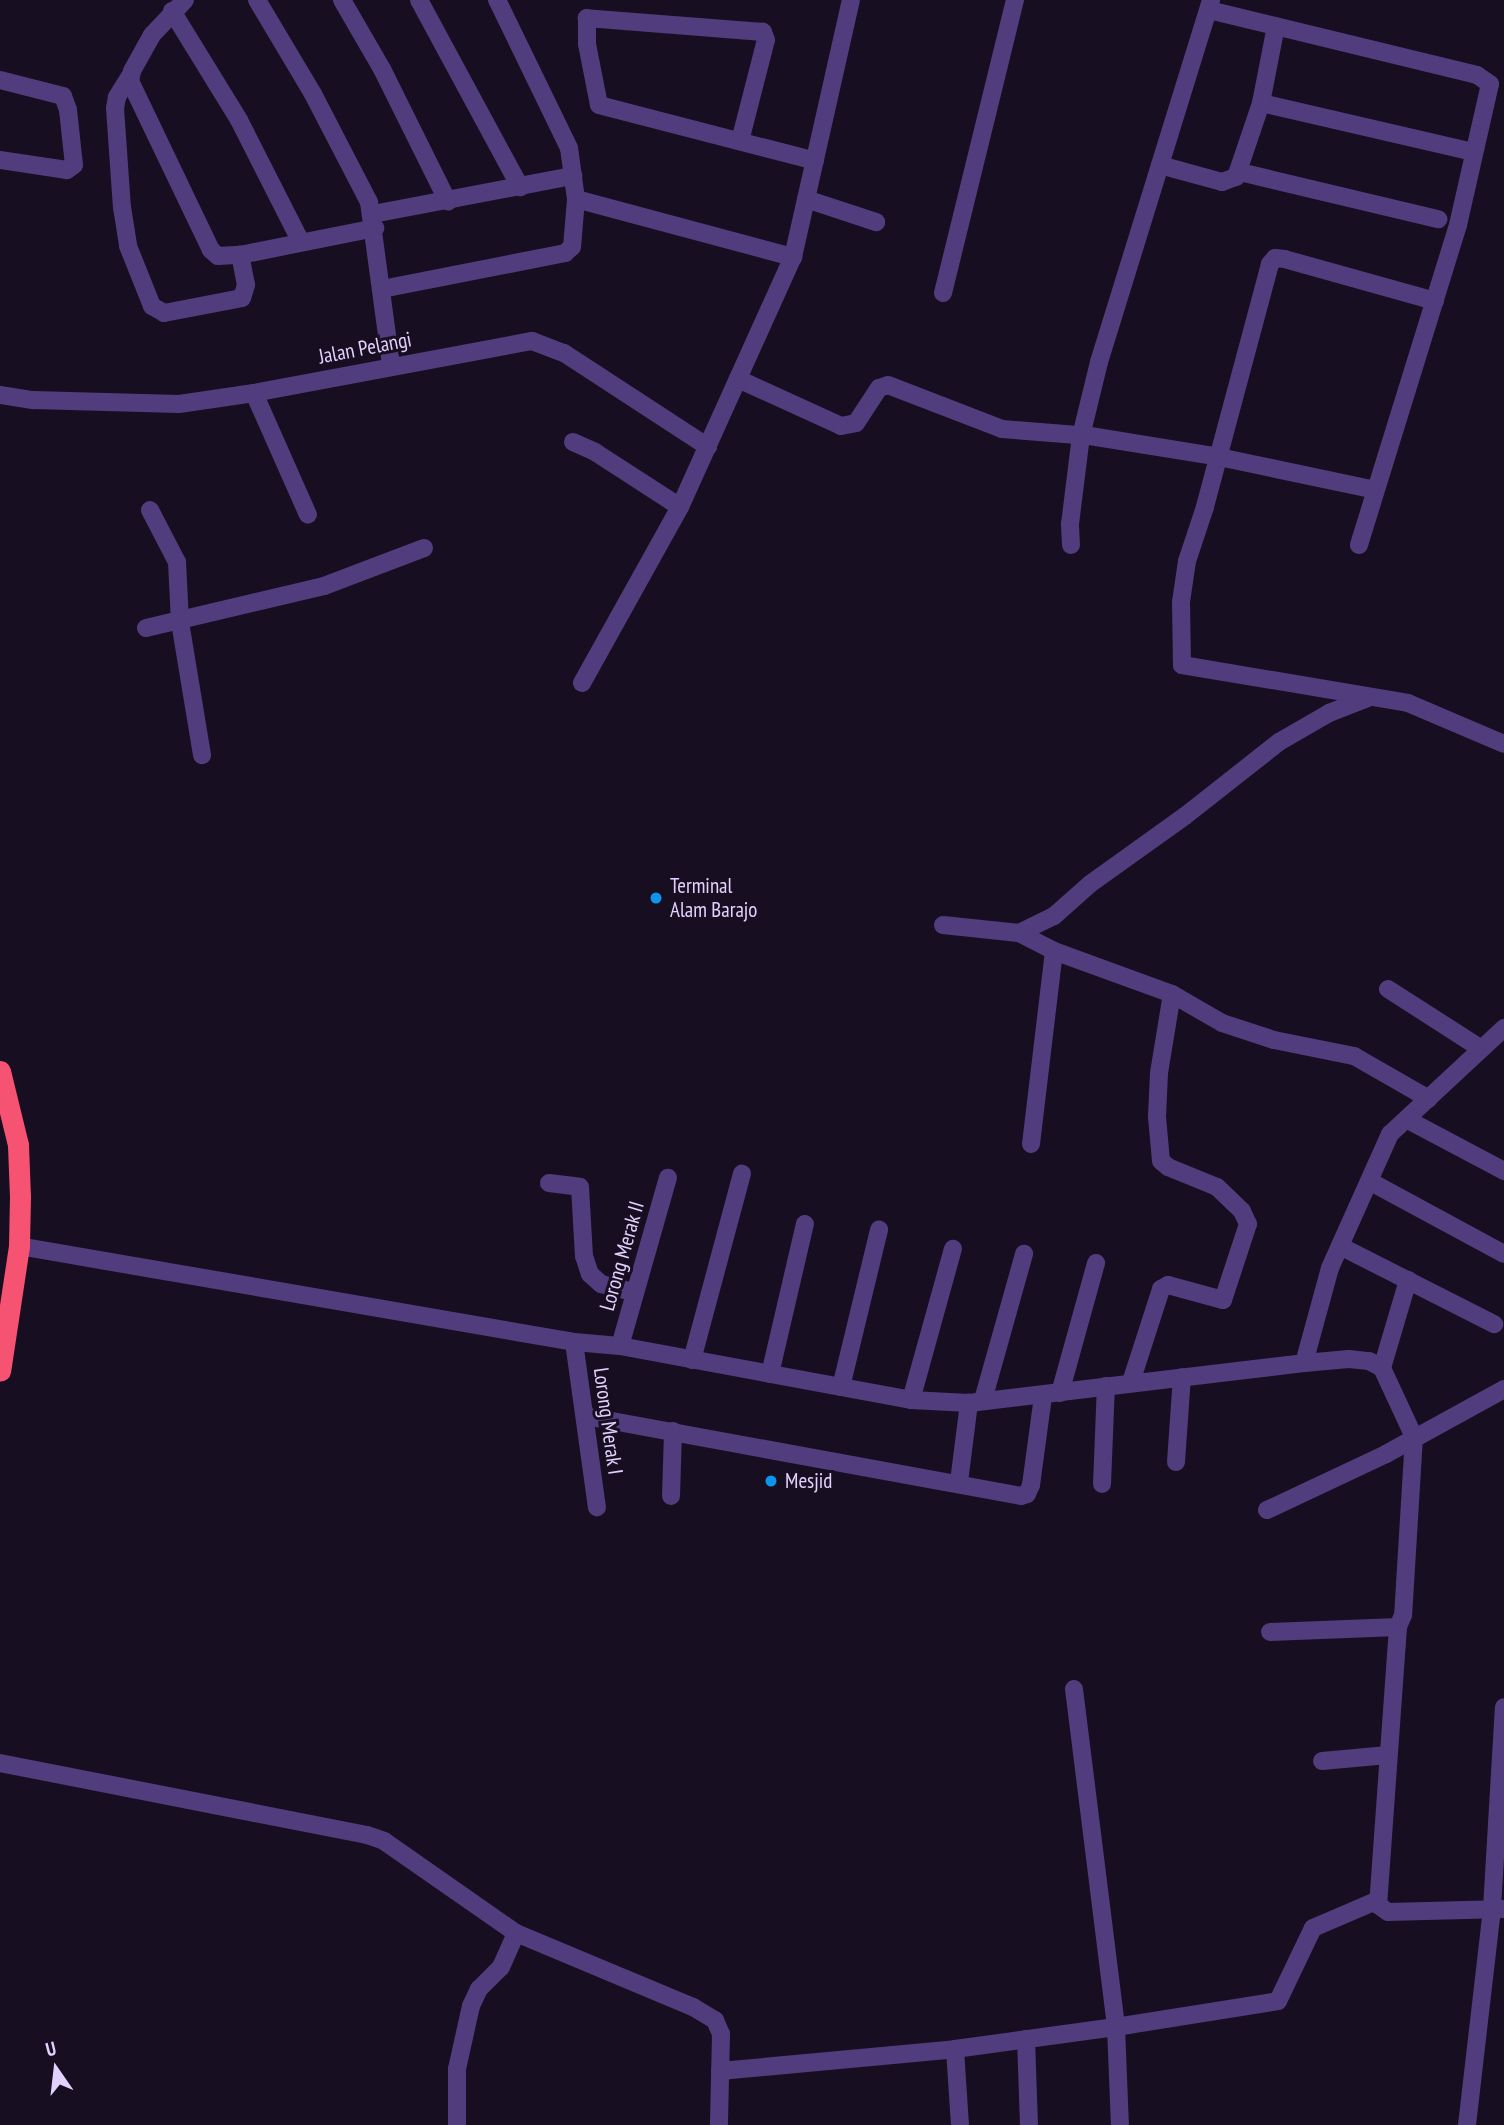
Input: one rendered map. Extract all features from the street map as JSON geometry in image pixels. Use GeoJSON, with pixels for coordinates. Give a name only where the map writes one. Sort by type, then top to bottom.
{"type":"FeatureCollection","features":[{"type":"Feature","properties":{"kind":"highway"},"geometry":{"type":"LineString","coordinates":[[0,1071],[18,1145],[19,1246],[0,1371]]}},
{"type":"Feature","properties":{"kind":"street"},"geometry":{"type":"LineString","coordinates":[[257,0],[313,94],[374,221],[391,365]]}},
{"type":"Feature","properties":{"kind":"street"},"geometry":{"type":"LineString","coordinates":[[342,0],[382,69],[448,202]]}},
{"type":"Feature","properties":{"kind":"street"},"geometry":{"type":"LineString","coordinates":[[419,0],[520,187]]}},
{"type":"Feature","properties":{"kind":"street"},"geometry":{"type":"LineString","coordinates":[[383,289],[565,253],[572,247],[576,200],[568,143],[497,0]]}},
{"type":"Feature","properties":{"kind":"street"},"geometry":{"type":"LineString","coordinates":[[582,682],[680,507],[793,257],[850,0]]}},
{"type":"Feature","properties":{"kind":"street"},"geometry":{"type":"LineString","coordinates":[[943,293],[1015,0]]}},
{"type":"Feature","properties":{"kind":"street"},"geometry":{"type":"LineString","coordinates":[[1071,545],[1081,436],[1105,339],[1210,5],[1276,26],[1477,75],[1488,81],[1490,87],[1458,225],[1359,545]]}},
{"type":"Feature","properties":{"kind":"street"},"geometry":{"type":"LineString","coordinates":[[240,255],[246,285],[242,298],[164,313],[152,306],[128,246],[122,207],[115,102],[152,35],[179,6],[301,242]]}},
{"type":"Feature","properties":{"kind":"street"},"geometry":{"type":"LineString","coordinates":[[740,141],[766,40],[763,32],[587,18],[587,44],[599,105],[815,162]]}},
{"type":"Feature","properties":{"kind":"street"},"geometry":{"type":"LineString","coordinates":[[1160,165],[1222,182],[1230,181],[1241,172],[1261,103],[1276,26]]}},
{"type":"Feature","properties":{"kind":"street"},"geometry":{"type":"LineString","coordinates":[[131,76],[132,91],[211,250],[218,256],[240,255],[301,242],[448,202],[573,176]]}},
{"type":"Feature","properties":{"kind":"street"},"geometry":{"type":"LineString","coordinates":[[0,80],[65,97],[74,165],[67,170],[0,160]]}},
{"type":"Feature","properties":{"kind":"street"},"geometry":{"type":"LineString","coordinates":[[1261,103],[1465,150]]}},
{"type":"Feature","properties":{"kind":"street"},"geometry":{"type":"LineString","coordinates":[[1241,172],[1438,219]]}},
{"type":"Feature","properties":{"kind":"street"},"geometry":{"type":"LineString","coordinates":[[806,199],[876,222]]}},
{"type":"Feature","properties":{"kind":"street"},"geometry":{"type":"LineString","coordinates":[[576,200],[793,257]]}},
{"type":"Feature","properties":{"kind":"street"},"geometry":{"type":"LineString","coordinates":[[1435,301],[1275,258],[1268,269],[1219,457],[1187,561],[1182,590],[1182,665],[1326,687],[1368,698],[1396,700],[1425,708],[1504,744]]}},
{"type":"Feature","properties":{"kind":"street","name":"Jalan Pelangi"},"geometry":{"type":"LineString","coordinates":[[0,395],[33,400],[179,404],[254,393],[523,341],[541,343],[564,353],[709,447]]}},
{"type":"Feature","properties":{"kind":"street"},"geometry":{"type":"LineString","coordinates":[[738,379],[841,426],[851,426],[860,420],[879,388],[886,385],[1002,429],[1081,436],[1219,457],[1375,490]]}},
{"type":"Feature","properties":{"kind":"street"},"geometry":{"type":"LineString","coordinates":[[254,393],[308,515]]}},
{"type":"Feature","properties":{"kind":"street"},"geometry":{"type":"LineString","coordinates":[[573,442],[595,452],[680,507]]}},
{"type":"Feature","properties":{"kind":"street"},"geometry":{"type":"LineString","coordinates":[[150,510],[177,562],[180,622],[202,755]]}},
{"type":"Feature","properties":{"kind":"street"},"geometry":{"type":"LineString","coordinates":[[146,628],[332,584],[424,548]]}},
{"type":"Feature","properties":{"kind":"street"},"geometry":{"type":"LineString","coordinates":[[1019,933],[1054,916],[1090,884],[1185,816],[1279,742],[1329,713],[1368,698]]}},
{"type":"Feature","properties":{"kind":"street"},"geometry":{"type":"LineString","coordinates":[[943,925],[1019,933],[1054,951],[1172,994],[1222,1023],[1251,1034],[1354,1056],[1429,1100]]}},
{"type":"Feature","properties":{"kind":"street"},"geometry":{"type":"LineString","coordinates":[[1031,1144],[1054,951]]}},
{"type":"Feature","properties":{"kind":"street"},"geometry":{"type":"LineString","coordinates":[[1388,989],[1480,1048]]}},
{"type":"Feature","properties":{"kind":"street"},"geometry":{"type":"LineString","coordinates":[[1131,1382],[1161,1289],[1168,1285],[1222,1300],[1248,1224],[1242,1211],[1217,1187],[1168,1167],[1161,1161],[1157,1117],[1159,1073],[1172,994]]}},
{"type":"Feature","properties":{"kind":"street"},"geometry":{"type":"LineString","coordinates":[[1304,1363],[1330,1268],[1371,1182],[1390,1134],[1504,1028]]}},
{"type":"Feature","properties":{"kind":"street"},"geometry":{"type":"LineString","coordinates":[[1408,1120],[1504,1171]]}},
{"type":"Feature","properties":{"kind":"street"},"geometry":{"type":"LineString","coordinates":[[692,1360],[742,1174]]}},
{"type":"Feature","properties":{"kind":"street","name":"Lorong Merak II"},"geometry":{"type":"LineString","coordinates":[[620,1346],[668,1178]]}},
{"type":"Feature","properties":{"kind":"street"},"geometry":{"type":"LineString","coordinates":[[1371,1182],[1504,1254]]}},
{"type":"Feature","properties":{"kind":"street"},"geometry":{"type":"LineString","coordinates":[[549,1183],[580,1187],[584,1256],[590,1274],[601,1284],[634,1292]]}},
{"type":"Feature","properties":{"kind":"street"},"geometry":{"type":"LineString","coordinates":[[770,1374],[805,1224]]}},
{"type":"Feature","properties":{"kind":"street"},"geometry":{"type":"LineString","coordinates":[[841,1387],[879,1230]]}},
{"type":"Feature","properties":{"kind":"street"},"geometry":{"type":"LineString","coordinates":[[19,1246],[574,1342],[620,1346],[911,1400],[976,1401],[1359,1359],[1382,1368]]}},
{"type":"Feature","properties":{"kind":"street"},"geometry":{"type":"LineString","coordinates":[[1340,1246],[1494,1324]]}},
{"type":"Feature","properties":{"kind":"street"},"geometry":{"type":"LineString","coordinates":[[911,1400],[953,1249]]}},
{"type":"Feature","properties":{"kind":"street"},"geometry":{"type":"LineString","coordinates":[[958,1482],[976,1401],[1024,1254]]}},
{"type":"Feature","properties":{"kind":"street"},"geometry":{"type":"LineString","coordinates":[[585,1416],[958,1482],[1016,1496],[1027,1494],[1052,1394],[1096,1263]]}},
{"type":"Feature","properties":{"kind":"street"},"geometry":{"type":"LineString","coordinates":[[1408,1280],[1382,1368],[1414,1437],[1405,1607],[1398,1628],[1378,1900],[1381,1910],[1388,1912],[1498,1909]]}},
{"type":"Feature","properties":{"kind":"street","name":"Lorong Merak I"},"geometry":{"type":"LineString","coordinates":[[574,1342],[597,1507]]}},
{"type":"Feature","properties":{"kind":"street"},"geometry":{"type":"LineString","coordinates":[[1176,1462],[1182,1377]]}},
{"type":"Feature","properties":{"kind":"street"},"geometry":{"type":"LineString","coordinates":[[1102,1484],[1106,1386]]}},
{"type":"Feature","properties":{"kind":"street"},"geometry":{"type":"LineString","coordinates":[[1266,1510],[1386,1454],[1504,1388]]}},
{"type":"Feature","properties":{"kind":"street"},"geometry":{"type":"LineString","coordinates":[[671,1496],[674,1431]]}},
{"type":"Feature","properties":{"kind":"street"},"geometry":{"type":"LineString","coordinates":[[1270,1632],[1398,1628]]}},
{"type":"Feature","properties":{"kind":"street"},"geometry":{"type":"LineString","coordinates":[[1074,1689],[1116,2027],[1120,2125]]}},
{"type":"Feature","properties":{"kind":"street"},"geometry":{"type":"LineString","coordinates":[[1467,2125],[1498,1909],[1504,1707]]}},
{"type":"Feature","properties":{"kind":"street"},"geometry":{"type":"LineString","coordinates":[[1322,1761],[1388,1755]]}},
{"type":"Feature","properties":{"kind":"street"},"geometry":{"type":"LineString","coordinates":[[0,1763],[367,1835],[399,1850],[516,1933],[711,2017],[722,2034],[719,2125]]}},
{"type":"Feature","properties":{"kind":"street"},"geometry":{"type":"LineString","coordinates":[[720,2071],[955,2049],[1278,2001],[1312,1928],[1378,1900]]}},
{"type":"Feature","properties":{"kind":"street"},"geometry":{"type":"LineString","coordinates":[[457,2125],[457,2069],[471,2006],[479,1989],[501,1967],[516,1933]]}},
{"type":"Feature","properties":{"kind":"street"},"geometry":{"type":"LineString","coordinates":[[1026,2039],[1029,2125]]}},
{"type":"Feature","properties":{"kind":"street"},"geometry":{"type":"LineString","coordinates":[[955,2049],[960,2125]]}},
{"type":"Feature","properties":{"kind":"place","name":"Terminal Alam Barajo"},"geometry":{"type":"Point","coordinates":[656,898]}},
{"type":"Feature","properties":{"kind":"place","name":"Mesjid"},"geometry":{"type":"Point","coordinates":[771,1481]}}]}
